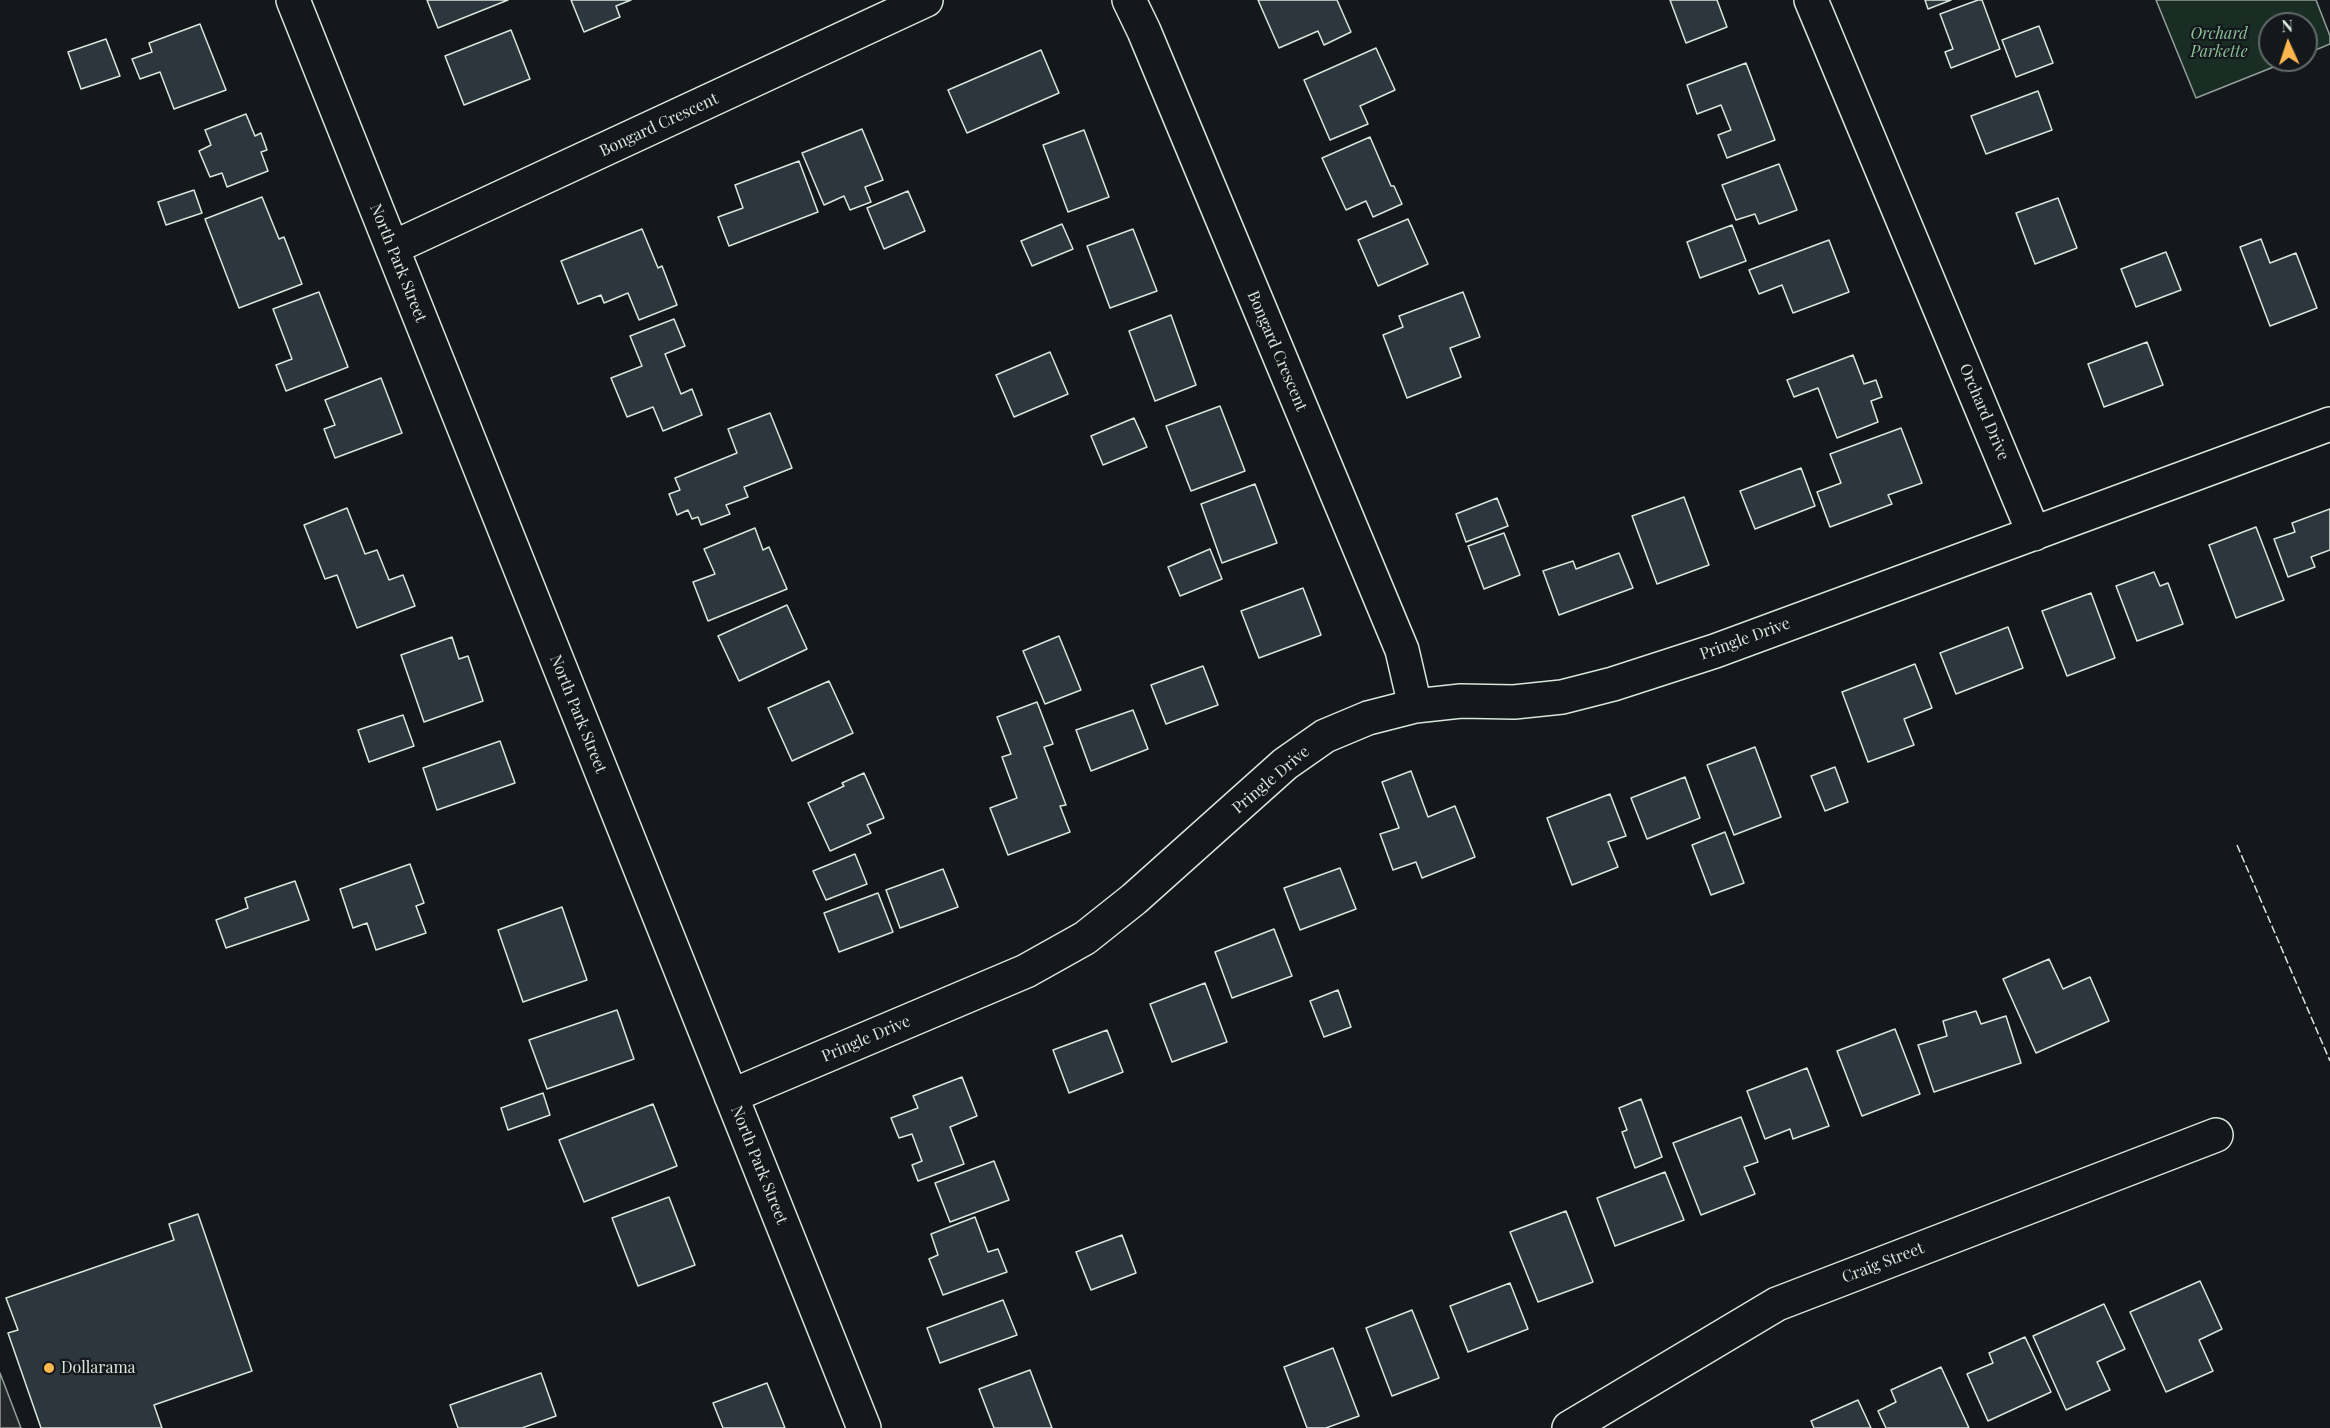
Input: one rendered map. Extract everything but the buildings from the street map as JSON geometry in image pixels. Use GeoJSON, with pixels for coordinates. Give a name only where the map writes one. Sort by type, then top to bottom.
{"type":"FeatureCollection","features":[{"type":"Feature","properties":{"kind":"street","name":"North Park Street"},"geometry":{"type":"LineString","coordinates":[[293,0],[864,1428]]}},
{"type":"Feature","properties":{"kind":"street","name":"Bongard Crescent"},"geometry":{"type":"LineString","coordinates":[[392,248],[926,0]]}},
{"type":"Feature","properties":{"kind":"street","name":"Bongard Crescent"},"geometry":{"type":"LineString","coordinates":[[1129,0],[1144,31],[1397,639],[1415,706]]}},
{"type":"Feature","properties":{"kind":"street","name":"Orchard Drive"},"geometry":{"type":"LineString","coordinates":[[1811,0],[2034,534]]}},
{"type":"Feature","properties":{"kind":"street"},"geometry":{"type":"LineString","coordinates":[[2034,534],[2330,424]]}},
{"type":"Feature","properties":{"kind":"street","name":"Pringle Drive"},"geometry":{"type":"LineString","coordinates":[[731,1096],[1026,971],[1084,938],[1134,899],[1285,764],[1325,736],[1368,718],[1415,706],[1461,701],[1534,700],[1562,697],[1613,684],[1715,651],[2034,534]]}},
{"type":"Feature","properties":{"kind":"street","name":"Craig Street"},"geometry":{"type":"LineString","coordinates":[[1569,1428],[1777,1304],[2216,1135]]}},
{"type":"Feature","properties":{"kind":"green space","name":"Orchard Parkette"},"geometry":{"type":"Polygon","coordinates":[[[2156,0],[2316,0],[2330,36],[2330,44],[2318,49],[2318,12],[2258,12],[2258,72],[2261,72],[2196,98],[2156,0]]]}},
{"type":"Feature","properties":{"kind":"shaded area"},"geometry":{"type":"Polygon","coordinates":[[[0,1373],[21,1428],[0,1428],[0,1373]]]}},
{"type":"Feature","properties":{"kind":"fence"},"geometry":{"type":"LineString","coordinates":[[2237,845],[2330,1061]]}},
{"type":"Feature","properties":{"kind":"place","name":"Dollarama"},"geometry":{"type":"Point","coordinates":[49,1368]}}]}
